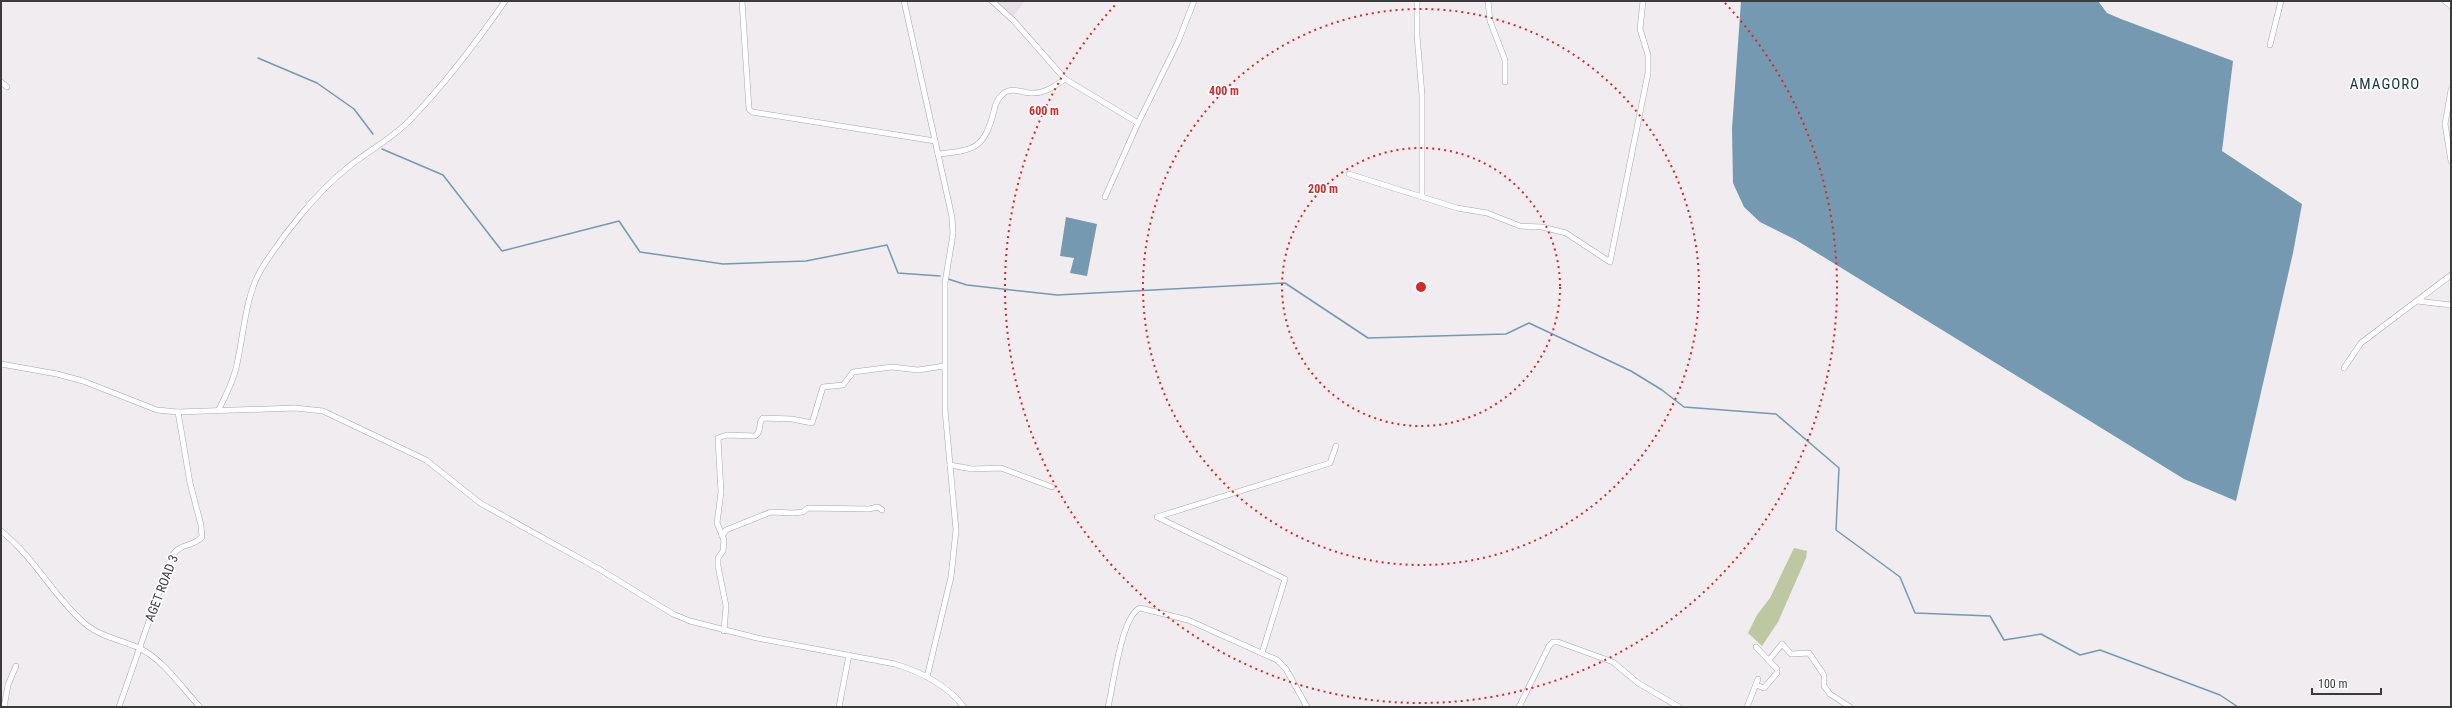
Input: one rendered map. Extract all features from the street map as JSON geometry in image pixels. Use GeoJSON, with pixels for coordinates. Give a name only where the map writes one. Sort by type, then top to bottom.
{"type":"FeatureCollection","features":[{"type":"Feature","properties":{"kind":"street"},"geometry":{"type":"LineString","coordinates":[[219,409],[237,365],[251,294],[261,270],[274,251],[296,223],[345,169],[390,138],[409,121],[483,32],[505,1]]}},
{"type":"Feature","properties":{"kind":"street"},"geometry":{"type":"LineString","coordinates":[[742,1],[745,69],[749,109],[752,112],[935,141]]}},
{"type":"Feature","properties":{"kind":"street"},"geometry":{"type":"LineString","coordinates":[[904,1],[952,217],[953,234],[945,283],[944,366],[945,410],[956,530],[951,577],[927,677]]}},
{"type":"Feature","properties":{"kind":"street"},"geometry":{"type":"LineString","coordinates":[[992,1],[1065,79],[1138,123]]}},
{"type":"Feature","properties":{"kind":"street"},"geometry":{"type":"LineString","coordinates":[[1105,197],[1138,123],[1178,42],[1194,1]]}},
{"type":"Feature","properties":{"kind":"street"},"geometry":{"type":"LineString","coordinates":[[1417,1],[1417,35],[1422,95],[1422,196]]}},
{"type":"Feature","properties":{"kind":"street"},"geometry":{"type":"LineString","coordinates":[[1488,1],[1490,21],[1505,60],[1505,82]]}},
{"type":"Feature","properties":{"kind":"street"},"geometry":{"type":"LineString","coordinates":[[1349,174],[1456,208],[1487,213],[1520,226],[1542,227],[1566,232],[1610,262],[1648,73],[1648,55],[1640,21],[1643,1]]}},
{"type":"Feature","properties":{"kind":"street"},"geometry":{"type":"LineString","coordinates":[[2270,45],[2280,1]]}},
{"type":"Feature","properties":{"kind":"street"},"geometry":{"type":"LineString","coordinates":[[2445,1],[2451,6]]}},
{"type":"Feature","properties":{"kind":"street"},"geometry":{"type":"LineString","coordinates":[[938,154],[969,150],[977,146],[987,132],[998,99],[1004,93],[1010,90],[1032,93],[1044,91],[1065,79]]}},
{"type":"Feature","properties":{"kind":"street"},"geometry":{"type":"LineString","coordinates":[[1,82],[7,87]]}},
{"type":"Feature","properties":{"kind":"street"},"geometry":{"type":"LineString","coordinates":[[2451,90],[2445,124],[2451,162]]}},
{"type":"Feature","properties":{"kind":"street"},"geometry":{"type":"LineString","coordinates":[[2344,368],[2361,344],[2451,276]]}},
{"type":"Feature","properties":{"kind":"street"},"geometry":{"type":"LineString","coordinates":[[2417,301],[2451,305]]}},
{"type":"Feature","properties":{"kind":"street"},"geometry":{"type":"LineString","coordinates":[[1,364],[83,380],[157,410],[178,412],[219,409],[310,409],[336,416],[426,460],[480,503],[592,565],[673,614],[690,621],[724,631],[895,664],[927,677],[945,688],[964,707]]}},
{"type":"Feature","properties":{"kind":"street"},"geometry":{"type":"LineString","coordinates":[[724,631],[726,606],[718,566],[718,558],[722,551],[724,540],[717,523],[721,492],[718,438],[727,435],[756,436],[760,431],[760,422],[763,418],[792,419],[812,423],[823,387],[843,385],[853,372],[892,367],[918,370],[944,366]]}},
{"type":"Feature","properties":{"kind":"street","name":"AGET ROAD 3"},"geometry":{"type":"LineString","coordinates":[[119,707],[174,552],[183,545],[198,540],[202,537],[201,525],[190,483],[178,412]]}},
{"type":"Feature","properties":{"kind":"street"},"geometry":{"type":"LineString","coordinates":[[1262,652],[1285,580],[1157,517],[1330,463],[1336,446]]}},
{"type":"Feature","properties":{"kind":"street"},"geometry":{"type":"LineString","coordinates":[[950,465],[972,469],[1001,468],[1052,487]]}},
{"type":"Feature","properties":{"kind":"street"},"geometry":{"type":"LineString","coordinates":[[722,536],[726,530],[771,512],[793,513],[803,512],[808,508],[838,507],[868,509],[878,507],[882,510]]}},
{"type":"Feature","properties":{"kind":"street"},"geometry":{"type":"LineString","coordinates":[[1,531],[31,559],[60,598],[87,625],[109,638],[139,648],[165,668],[200,707]]}},
{"type":"Feature","properties":{"kind":"street"},"geometry":{"type":"LineString","coordinates":[[1108,707],[1121,646],[1133,614],[1140,608],[1188,620],[1277,660],[1286,669],[1307,707]]}},
{"type":"Feature","properties":{"kind":"street"},"geometry":{"type":"LineString","coordinates":[[1519,707],[1549,646],[1553,642],[1558,642],[1613,662],[1638,683],[1679,707]]}},
{"type":"Feature","properties":{"kind":"street"},"geometry":{"type":"LineString","coordinates":[[1769,660],[1782,644],[1791,654],[1810,653],[1824,675],[1824,686],[1830,694],[1850,707]]}},
{"type":"Feature","properties":{"kind":"street"},"geometry":{"type":"LineString","coordinates":[[1756,647],[1777,669],[1777,673],[1764,688],[1756,685]]}},
{"type":"Feature","properties":{"kind":"street"},"geometry":{"type":"LineString","coordinates":[[839,707],[849,655]]}},
{"type":"Feature","properties":{"kind":"street"},"geometry":{"type":"LineString","coordinates":[[4,707],[8,685],[16,666]]}},
{"type":"Feature","properties":{"kind":"street"},"geometry":{"type":"LineString","coordinates":[[1747,707],[1758,679]]}},
{"type":"Feature","properties":{"kind":"shaded area"},"geometry":{"type":"Polygon","coordinates":[[[995,1],[1025,1],[1012,18],[995,1]]]}},
{"type":"Feature","properties":{"kind":"green space"},"geometry":{"type":"Polygon","coordinates":[[[1794,548],[1807,551],[1806,558],[1778,622],[1762,646],[1748,633],[1757,615],[1770,598],[1794,548]]]}},
{"type":"Feature","properties":{"kind":"water"},"geometry":{"type":"Polygon","coordinates":[[[1741,1],[2098,1],[2107,13],[2233,61],[2222,151],[2302,204],[2293,253],[2236,501],[2184,479],[1796,240],[1760,222],[1744,207],[1733,183],[1732,129],[1741,1]]]}},
{"type":"Feature","properties":{"kind":"water"},"geometry":{"type":"Polygon","coordinates":[[[1066,217],[1097,224],[1087,276],[1070,273],[1074,258],[1060,256],[1066,217]]]}},
{"type":"Feature","properties":{"kind":"waterway"},"geometry":{"type":"LineString","coordinates":[[258,58],[317,83],[354,109],[373,134]]}},
{"type":"Feature","properties":{"kind":"waterway"},"geometry":{"type":"LineString","coordinates":[[382,149],[443,175],[502,251],[619,221],[640,252],[723,264],[806,261],[887,245],[898,273],[940,276]]}},
{"type":"Feature","properties":{"kind":"waterway"},"geometry":{"type":"LineString","coordinates":[[948,279],[967,285],[1057,295],[1285,283],[1368,338],[1506,334],[1529,323],[1631,371],[1662,390],[1684,407],[1776,414],[1839,468],[1836,530],[1900,577],[1915,613],[1990,616],[2004,640],[2041,634],[2080,655],[2100,650],[2220,695],[2238,707]]}},
{"type":"Feature","properties":{"kind":"district","name":"AMAGORO"},"geometry":{"type":"Point","coordinates":[2385,84]}}]}
